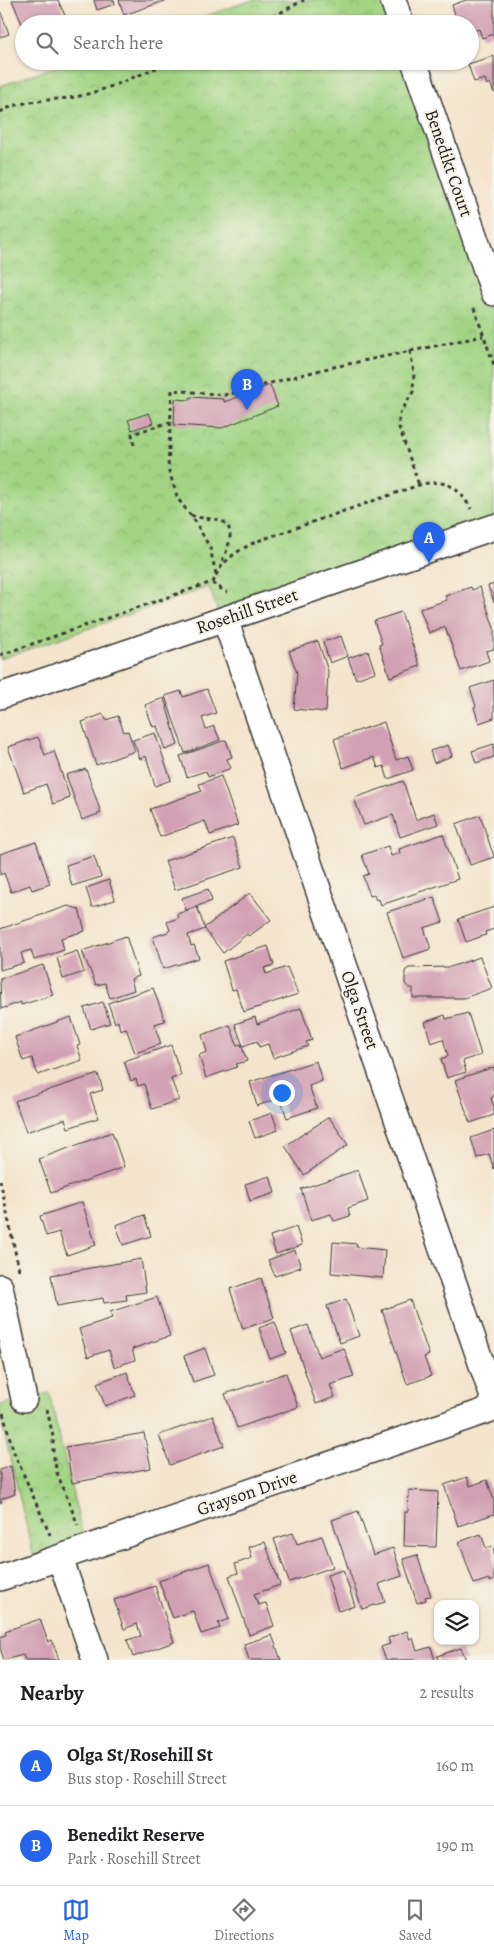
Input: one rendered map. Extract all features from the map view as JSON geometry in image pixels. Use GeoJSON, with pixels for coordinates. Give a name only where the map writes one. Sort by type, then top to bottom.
{"type":"FeatureCollection","features":[{"type":"Feature","properties":{"kind":"street"},"geometry":{"type":"LineString","coordinates":[[393,0],[398,15]]}},
{"type":"Feature","properties":{"kind":"street","name":"Benedikt Court"},"geometry":{"type":"LineString","coordinates":[[417,70],[494,293]]}},
{"type":"Feature","properties":{"kind":"street","name":"Rosehill Street"},"geometry":{"type":"LineString","coordinates":[[0,696],[494,527]]}},
{"type":"Feature","properties":{"kind":"street","name":"Olga Street"},"geometry":{"type":"LineString","coordinates":[[225,619],[494,1400]]}},
{"type":"Feature","properties":{"kind":"street"},"geometry":{"type":"LineString","coordinates":[[0,1287],[13,1403]]}},
{"type":"Feature","properties":{"kind":"street","name":"Grayson Drive"},"geometry":{"type":"LineString","coordinates":[[0,1578],[55,1547],[494,1408]]}},
{"type":"Feature","properties":{"kind":"street"},"geometry":{"type":"LineString","coordinates":[[55,1547],[95,1660]]}},
{"type":"Feature","properties":{"kind":"path"},"geometry":{"type":"LineString","coordinates":[[276,15],[304,0]]}},
{"type":"Feature","properties":{"kind":"path"},"geometry":{"type":"LineString","coordinates":[[0,112],[22,104],[91,93],[149,70]]}},
{"type":"Feature","properties":{"kind":"path"},"geometry":{"type":"LineString","coordinates":[[216,574],[206,540],[195,521],[178,499],[168,468],[172,390],[225,395],[324,369],[483,336]]}},
{"type":"Feature","properties":{"kind":"path"},"geometry":{"type":"LineString","coordinates":[[410,351],[414,372],[413,392],[399,415],[399,427],[419,485]]}},
{"type":"Feature","properties":{"kind":"path"},"geometry":{"type":"LineString","coordinates":[[134,445],[132,434],[170,422]]}},
{"type":"Feature","properties":{"kind":"path"},"geometry":{"type":"LineString","coordinates":[[214,567],[220,566],[240,550],[268,537],[419,485],[433,482],[445,483],[460,494],[471,510]]}},
{"type":"Feature","properties":{"kind":"path"},"geometry":{"type":"LineString","coordinates":[[462,513],[479,507]]}},
{"type":"Feature","properties":{"kind":"path"},"geometry":{"type":"LineString","coordinates":[[188,514],[202,519],[219,520],[227,526],[231,535],[213,583]]}},
{"type":"Feature","properties":{"kind":"path"},"geometry":{"type":"LineString","coordinates":[[0,655],[209,583],[213,583],[222,591],[230,592]]}},
{"type":"Feature","properties":{"kind":"path"},"geometry":{"type":"LineString","coordinates":[[13,1403],[13,1450],[55,1547]]}},
{"type":"Feature","properties":{"kind":"green space"},"geometry":{"type":"Polygon","coordinates":[[[252,0],[393,0],[398,15],[208,15],[252,0]]]}},
{"type":"Feature","properties":{"kind":"green space"},"geometry":{"type":"Polygon","coordinates":[[[46,70],[417,70],[494,293],[494,527],[221,620],[209,587],[0,659],[0,86],[46,70]]]}},
{"type":"Feature","properties":{"kind":"green space"},"geometry":{"type":"Polygon","coordinates":[[[49,1393],[86,1549],[36,1566],[0,1416],[0,1405],[49,1393]]]}},
{"type":"Feature","properties":{"kind":"building"},"geometry":{"type":"Polygon","coordinates":[[[12,0],[58,0],[65,15],[18,15],[12,0]]]}},
{"type":"Feature","properties":{"kind":"building"},"geometry":{"type":"Polygon","coordinates":[[[94,0],[114,0],[115,4],[97,10],[94,0]]]}},
{"type":"Feature","properties":{"kind":"building"},"geometry":{"type":"Polygon","coordinates":[[[119,0],[167,0],[124,15],[119,0]]]}},
{"type":"Feature","properties":{"kind":"building"},"geometry":{"type":"Polygon","coordinates":[[[466,0],[494,0],[494,34],[482,38],[479,29],[479,15],[455,15],[452,5],[466,0]]]}},
{"type":"Feature","properties":{"kind":"building"},"geometry":{"type":"Polygon","coordinates":[[[0,10],[9,34],[0,37],[0,10]]]}},
{"type":"Feature","properties":{"kind":"building"},"geometry":{"type":"Polygon","coordinates":[[[494,56],[494,93],[490,83],[487,85],[485,79],[474,82],[470,70],[479,70],[479,61],[494,56]]]}},
{"type":"Feature","properties":{"kind":"building"},"geometry":{"type":"Polygon","coordinates":[[[270,385],[278,406],[222,428],[174,425],[175,399],[190,400],[190,397],[224,399],[224,402],[270,385]]]}},
{"type":"Feature","properties":{"kind":"building"},"geometry":{"type":"Polygon","coordinates":[[[149,413],[153,423],[132,430],[128,420],[149,413]]]}},
{"type":"Feature","properties":{"kind":"building"},"geometry":{"type":"Polygon","coordinates":[[[494,584],[494,602],[488,586],[494,584]]]}},
{"type":"Feature","properties":{"kind":"building"},"geometry":{"type":"Polygon","coordinates":[[[471,587],[472,590],[480,587],[494,628],[494,649],[486,651],[489,661],[461,671],[445,627],[429,633],[420,609],[447,600],[445,596],[471,587]]]}},
{"type":"Feature","properties":{"kind":"building"},"geometry":{"type":"Polygon","coordinates":[[[401,612],[420,666],[390,677],[379,645],[382,644],[374,621],[401,612]]]}},
{"type":"Feature","properties":{"kind":"building"},"geometry":{"type":"Polygon","coordinates":[[[341,636],[348,656],[330,663],[323,642],[341,636]]]}},
{"type":"Feature","properties":{"kind":"building"},"geometry":{"type":"Polygon","coordinates":[[[318,641],[328,671],[326,712],[294,709],[297,673],[289,651],[318,641]]]}},
{"type":"Feature","properties":{"kind":"building"},"geometry":{"type":"Polygon","coordinates":[[[368,651],[375,672],[356,679],[348,658],[368,651]]]}},
{"type":"Feature","properties":{"kind":"building"},"geometry":{"type":"Polygon","coordinates":[[[494,680],[494,718],[479,723],[470,688],[494,680]]]}},
{"type":"Feature","properties":{"kind":"building"},"geometry":{"type":"Polygon","coordinates":[[[207,689],[216,713],[202,718],[206,729],[214,726],[220,740],[185,753],[165,696],[181,691],[183,697],[207,689]]]}},
{"type":"Feature","properties":{"kind":"building"},"geometry":{"type":"Polygon","coordinates":[[[164,698],[178,745],[165,750],[157,726],[153,727],[145,705],[164,698]]]}},
{"type":"Feature","properties":{"kind":"building"},"geometry":{"type":"Polygon","coordinates":[[[103,714],[106,720],[118,716],[124,732],[128,731],[135,751],[96,765],[82,722],[103,714]]]}},
{"type":"Feature","properties":{"kind":"building"},"geometry":{"type":"Polygon","coordinates":[[[384,722],[396,760],[408,756],[413,770],[388,779],[384,766],[378,768],[374,757],[343,768],[334,739],[384,722]]]}},
{"type":"Feature","properties":{"kind":"building"},"geometry":{"type":"Polygon","coordinates":[[[155,733],[171,780],[155,786],[146,756],[140,759],[133,740],[155,733]]]}},
{"type":"Feature","properties":{"kind":"building"},"geometry":{"type":"Polygon","coordinates":[[[38,737],[45,755],[54,751],[70,798],[53,804],[46,784],[24,792],[8,747],[38,737]]]}},
{"type":"Feature","properties":{"kind":"building"},"geometry":{"type":"Polygon","coordinates":[[[226,740],[232,757],[227,759],[231,768],[208,777],[206,771],[187,777],[180,756],[226,740]]]}},
{"type":"Feature","properties":{"kind":"building"},"geometry":{"type":"Polygon","coordinates":[[[494,744],[494,757],[476,763],[472,751],[494,744]]]}},
{"type":"Feature","properties":{"kind":"building"},"geometry":{"type":"Polygon","coordinates":[[[448,745],[452,756],[434,763],[430,751],[448,745]]]}},
{"type":"Feature","properties":{"kind":"building"},"geometry":{"type":"Polygon","coordinates":[[[86,769],[101,813],[82,820],[66,775],[86,769]]]}},
{"type":"Feature","properties":{"kind":"building"},"geometry":{"type":"Polygon","coordinates":[[[221,776],[238,825],[210,835],[205,821],[160,837],[150,809],[202,791],[199,784],[221,776]]]}},
{"type":"Feature","properties":{"kind":"building"},"geometry":{"type":"Polygon","coordinates":[[[403,781],[416,820],[434,813],[438,824],[400,837],[393,815],[364,825],[354,798],[403,781]]]}},
{"type":"Feature","properties":{"kind":"building"},"geometry":{"type":"Polygon","coordinates":[[[480,815],[494,857],[470,865],[456,824],[480,815]]]}},
{"type":"Feature","properties":{"kind":"building"},"geometry":{"type":"Polygon","coordinates":[[[443,834],[458,879],[381,905],[379,899],[376,900],[374,895],[370,896],[363,876],[369,874],[362,855],[388,846],[391,856],[400,853],[399,849],[443,834]]]}},
{"type":"Feature","properties":{"kind":"building"},"geometry":{"type":"Polygon","coordinates":[[[233,838],[243,867],[175,890],[165,861],[233,838]]]}},
{"type":"Feature","properties":{"kind":"building"},"geometry":{"type":"Polygon","coordinates":[[[36,842],[50,884],[32,890],[30,885],[11,892],[4,873],[0,875],[0,854],[36,842]]]}},
{"type":"Feature","properties":{"kind":"building"},"geometry":{"type":"Polygon","coordinates":[[[94,856],[101,877],[72,886],[66,865],[94,856]]]}},
{"type":"Feature","properties":{"kind":"building"},"geometry":{"type":"Polygon","coordinates":[[[109,880],[115,900],[92,907],[86,888],[109,880]]]}},
{"type":"Feature","properties":{"kind":"building"},"geometry":{"type":"Polygon","coordinates":[[[208,889],[212,901],[186,910],[182,898],[208,889]]]}},
{"type":"Feature","properties":{"kind":"building"},"geometry":{"type":"Polygon","coordinates":[[[250,893],[271,920],[249,936],[247,934],[223,953],[204,928],[250,893]]]}},
{"type":"Feature","properties":{"kind":"building"},"geometry":{"type":"Polygon","coordinates":[[[434,897],[443,922],[424,928],[431,949],[403,958],[387,912],[434,897]]]}},
{"type":"Feature","properties":{"kind":"building"},"geometry":{"type":"Polygon","coordinates":[[[68,906],[79,909],[85,931],[61,938],[64,950],[34,960],[31,950],[21,953],[24,963],[0,970],[0,929],[68,906]]]}},
{"type":"Feature","properties":{"kind":"building"},"geometry":{"type":"Polygon","coordinates":[[[197,907],[205,929],[188,935],[191,946],[194,945],[199,958],[163,969],[153,937],[168,932],[170,930],[167,922],[178,918],[177,914],[197,907]]]}},
{"type":"Feature","properties":{"kind":"building"},"geometry":{"type":"Polygon","coordinates":[[[494,907],[494,929],[485,932],[486,935],[466,942],[458,919],[494,907]]]}},
{"type":"Feature","properties":{"kind":"building"},"geometry":{"type":"Polygon","coordinates":[[[126,936],[139,976],[131,979],[134,990],[110,998],[105,983],[96,985],[82,951],[126,936]]]}},
{"type":"Feature","properties":{"kind":"building"},"geometry":{"type":"Polygon","coordinates":[[[268,946],[274,965],[264,968],[266,974],[287,967],[298,994],[244,1012],[236,989],[232,990],[223,961],[268,946]]]}},
{"type":"Feature","properties":{"kind":"building"},"geometry":{"type":"Polygon","coordinates":[[[77,951],[84,972],[63,979],[57,958],[77,951]]]}},
{"type":"Feature","properties":{"kind":"building"},"geometry":{"type":"Polygon","coordinates":[[[480,957],[492,988],[464,998],[413,998],[413,988],[409,988],[405,984],[405,971],[409,968],[450,967],[480,957]]]}},
{"type":"Feature","properties":{"kind":"building"},"geometry":{"type":"Polygon","coordinates":[[[43,965],[53,995],[21,1005],[21,1002],[1,1009],[0,979],[43,965]]]}},
{"type":"Feature","properties":{"kind":"building"},"geometry":{"type":"Polygon","coordinates":[[[153,988],[165,1021],[154,1024],[161,1044],[135,1053],[126,1028],[120,1030],[118,1021],[115,1023],[108,1003],[153,988]]]}},
{"type":"Feature","properties":{"kind":"building"},"geometry":{"type":"Polygon","coordinates":[[[103,1002],[110,1023],[91,1029],[84,1008],[103,1002]]]}},
{"type":"Feature","properties":{"kind":"building"},"geometry":{"type":"Polygon","coordinates":[[[301,1008],[312,1040],[306,1042],[308,1046],[273,1058],[268,1044],[259,1047],[257,1041],[243,1046],[235,1024],[255,1017],[257,1024],[301,1008]]]}},
{"type":"Feature","properties":{"kind":"building"},"geometry":{"type":"Polygon","coordinates":[[[468,1013],[481,1055],[463,1061],[466,1072],[447,1078],[441,1059],[448,1056],[443,1039],[431,1043],[425,1022],[445,1015],[446,1019],[468,1013]]]}},
{"type":"Feature","properties":{"kind":"building"},"geometry":{"type":"Polygon","coordinates":[[[71,1017],[80,1045],[77,1046],[82,1060],[38,1075],[32,1058],[23,1061],[15,1037],[71,1017]]]}},
{"type":"Feature","properties":{"kind":"building"},"geometry":{"type":"Polygon","coordinates":[[[230,1025],[237,1045],[241,1044],[247,1061],[236,1064],[237,1067],[206,1078],[199,1055],[207,1052],[202,1035],[230,1025]]]}},
{"type":"Feature","properties":{"kind":"building"},"geometry":{"type":"Polygon","coordinates":[[[171,1045],[181,1075],[171,1079],[179,1100],[152,1109],[144,1084],[138,1086],[136,1079],[131,1081],[124,1061],[171,1045]]]}},
{"type":"Feature","properties":{"kind":"building"},"geometry":{"type":"Polygon","coordinates":[[[316,1061],[322,1081],[309,1086],[317,1108],[287,1118],[280,1098],[257,1106],[250,1082],[316,1061]]]}},
{"type":"Feature","properties":{"kind":"building"},"geometry":{"type":"Polygon","coordinates":[[[494,1067],[494,1096],[491,1098],[494,1115],[470,1123],[455,1080],[494,1067]]]}},
{"type":"Feature","properties":{"kind":"building"},"geometry":{"type":"Polygon","coordinates":[[[98,1074],[103,1090],[90,1094],[98,1118],[68,1128],[65,1119],[26,1132],[15,1101],[98,1074]]]}},
{"type":"Feature","properties":{"kind":"building"},"geometry":{"type":"Polygon","coordinates":[[[272,1113],[278,1130],[255,1138],[249,1121],[272,1113]]]}},
{"type":"Feature","properties":{"kind":"building"},"geometry":{"type":"Polygon","coordinates":[[[329,1117],[348,1145],[304,1175],[285,1146],[329,1117]]]}},
{"type":"Feature","properties":{"kind":"building"},"geometry":{"type":"Polygon","coordinates":[[[494,1130],[494,1169],[489,1154],[477,1158],[471,1138],[494,1130]]]}},
{"type":"Feature","properties":{"kind":"building"},"geometry":{"type":"Polygon","coordinates":[[[112,1132],[124,1167],[51,1193],[39,1159],[112,1132]]]}},
{"type":"Feature","properties":{"kind":"building"},"geometry":{"type":"Polygon","coordinates":[[[358,1170],[368,1201],[348,1208],[350,1216],[334,1221],[331,1214],[311,1220],[301,1189],[358,1170]]]}},
{"type":"Feature","properties":{"kind":"building"},"geometry":{"type":"Polygon","coordinates":[[[270,1176],[275,1193],[250,1201],[245,1184],[270,1176]]]}},
{"type":"Feature","properties":{"kind":"building"},"geometry":{"type":"Polygon","coordinates":[[[82,1202],[96,1245],[67,1255],[59,1232],[46,1236],[40,1216],[82,1202]]]}},
{"type":"Feature","properties":{"kind":"building"},"geometry":{"type":"Polygon","coordinates":[[[144,1215],[151,1236],[123,1245],[116,1225],[144,1215]]]}},
{"type":"Feature","properties":{"kind":"building"},"geometry":{"type":"Polygon","coordinates":[[[296,1227],[302,1245],[276,1254],[270,1236],[296,1227]]]}},
{"type":"Feature","properties":{"kind":"building"},"geometry":{"type":"Polygon","coordinates":[[[333,1242],[357,1244],[356,1247],[385,1250],[383,1278],[331,1273],[333,1242]]]}},
{"type":"Feature","properties":{"kind":"building"},"geometry":{"type":"Polygon","coordinates":[[[295,1250],[301,1267],[275,1276],[268,1260],[295,1250]]]}},
{"type":"Feature","properties":{"kind":"building"},"geometry":{"type":"Polygon","coordinates":[[[141,1259],[146,1292],[126,1295],[127,1300],[104,1303],[103,1298],[57,1306],[51,1275],[141,1259]]]}},
{"type":"Feature","properties":{"kind":"building"},"geometry":{"type":"Polygon","coordinates":[[[261,1278],[274,1318],[243,1329],[230,1289],[261,1278]]]}},
{"type":"Feature","properties":{"kind":"building"},"geometry":{"type":"Polygon","coordinates":[[[157,1297],[170,1336],[132,1349],[135,1360],[114,1367],[109,1350],[88,1357],[79,1329],[112,1318],[110,1312],[157,1297]]]}},
{"type":"Feature","properties":{"kind":"building"},"geometry":{"type":"Polygon","coordinates":[[[346,1299],[359,1336],[340,1343],[327,1306],[346,1299]]]}},
{"type":"Feature","properties":{"kind":"building"},"geometry":{"type":"Polygon","coordinates":[[[410,1300],[429,1355],[424,1357],[431,1376],[407,1384],[382,1310],[410,1300]]]}},
{"type":"Feature","properties":{"kind":"building"},"geometry":{"type":"Polygon","coordinates":[[[275,1322],[286,1353],[270,1359],[259,1328],[275,1322]]]}},
{"type":"Feature","properties":{"kind":"building"},"geometry":{"type":"Polygon","coordinates":[[[308,1325],[319,1357],[344,1348],[354,1377],[330,1385],[335,1397],[316,1404],[291,1331],[308,1325]]]}},
{"type":"Feature","properties":{"kind":"building"},"geometry":{"type":"Polygon","coordinates":[[[205,1348],[214,1375],[193,1382],[184,1356],[205,1348]]]}},
{"type":"Feature","properties":{"kind":"building"},"geometry":{"type":"Polygon","coordinates":[[[127,1372],[135,1395],[105,1406],[97,1383],[127,1372]]]}},
{"type":"Feature","properties":{"kind":"building"},"geometry":{"type":"Polygon","coordinates":[[[286,1373],[298,1407],[237,1428],[225,1394],[286,1373]]]}},
{"type":"Feature","properties":{"kind":"building"},"geometry":{"type":"Polygon","coordinates":[[[213,1416],[224,1446],[170,1465],[159,1435],[213,1416]]]}},
{"type":"Feature","properties":{"kind":"building"},"geometry":{"type":"Polygon","coordinates":[[[144,1433],[151,1468],[72,1483],[66,1447],[144,1433]]]}},
{"type":"Feature","properties":{"kind":"building"},"geometry":{"type":"Polygon","coordinates":[[[11,1466],[15,1494],[1,1499],[2,1502],[0,1503],[0,1470],[11,1466]]]}},
{"type":"Feature","properties":{"kind":"building"},"geometry":{"type":"Polygon","coordinates":[[[467,1477],[470,1486],[487,1480],[494,1500],[494,1514],[458,1526],[444,1485],[467,1477]]]}},
{"type":"Feature","properties":{"kind":"building"},"geometry":{"type":"Polygon","coordinates":[[[409,1490],[438,1492],[436,1547],[404,1546],[405,1512],[408,1512],[409,1490]]]}},
{"type":"Feature","properties":{"kind":"building"},"geometry":{"type":"Polygon","coordinates":[[[358,1511],[373,1555],[393,1548],[402,1576],[379,1584],[385,1602],[362,1609],[332,1520],[358,1511]]]}},
{"type":"Feature","properties":{"kind":"building"},"geometry":{"type":"Polygon","coordinates":[[[293,1533],[297,1544],[322,1536],[333,1567],[289,1582],[274,1539],[293,1533]]]}},
{"type":"Feature","properties":{"kind":"building"},"geometry":{"type":"Polygon","coordinates":[[[481,1534],[486,1548],[492,1546],[494,1552],[494,1580],[490,1582],[489,1579],[474,1584],[459,1542],[481,1534]]]}},
{"type":"Feature","properties":{"kind":"building"},"geometry":{"type":"Polygon","coordinates":[[[265,1542],[280,1585],[254,1594],[258,1605],[266,1603],[274,1626],[249,1635],[229,1576],[238,1573],[235,1564],[252,1558],[249,1547],[265,1542]]]}},
{"type":"Feature","properties":{"kind":"building"},"geometry":{"type":"Polygon","coordinates":[[[417,1555],[431,1596],[425,1597],[426,1600],[417,1603],[403,1559],[417,1555]]]}},
{"type":"Feature","properties":{"kind":"building"},"geometry":{"type":"Polygon","coordinates":[[[209,1563],[229,1619],[218,1623],[220,1628],[201,1634],[193,1611],[173,1618],[159,1581],[209,1563]]]}},
{"type":"Feature","properties":{"kind":"building"},"geometry":{"type":"Polygon","coordinates":[[[343,1570],[355,1606],[338,1611],[327,1575],[343,1570]]]}},
{"type":"Feature","properties":{"kind":"building"},"geometry":{"type":"Polygon","coordinates":[[[155,1586],[174,1642],[133,1657],[127,1640],[141,1636],[137,1624],[124,1629],[114,1600],[155,1586]]]}},
{"type":"Feature","properties":{"kind":"building"},"geometry":{"type":"Polygon","coordinates":[[[40,1619],[48,1642],[52,1640],[59,1660],[25,1660],[23,1655],[4,1660],[0,1648],[0,1637],[6,1635],[5,1631],[40,1619]]]}},
{"type":"Feature","properties":{"kind":"building"},"geometry":{"type":"Polygon","coordinates":[[[407,1631],[410,1640],[413,1638],[417,1651],[431,1647],[435,1660],[386,1660],[381,1647],[390,1644],[388,1638],[407,1631]]]}},
{"type":"Feature","properties":{"kind":"building"},"geometry":{"type":"Polygon","coordinates":[[[272,1635],[281,1660],[249,1660],[244,1644],[272,1635]]]}},
{"type":"Feature","properties":{"kind":"building"},"geometry":{"type":"Polygon","coordinates":[[[461,1648],[466,1660],[438,1660],[437,1656],[461,1648]]]}},
{"type":"Feature","properties":{"kind":"place","name":"Benedikt Reserve"},"geometry":{"type":"Point","coordinates":[247,410]}},
{"type":"Feature","properties":{"kind":"place","name":"Olga St/Rosehill St"},"geometry":{"type":"Point","coordinates":[429,563]}}]}
